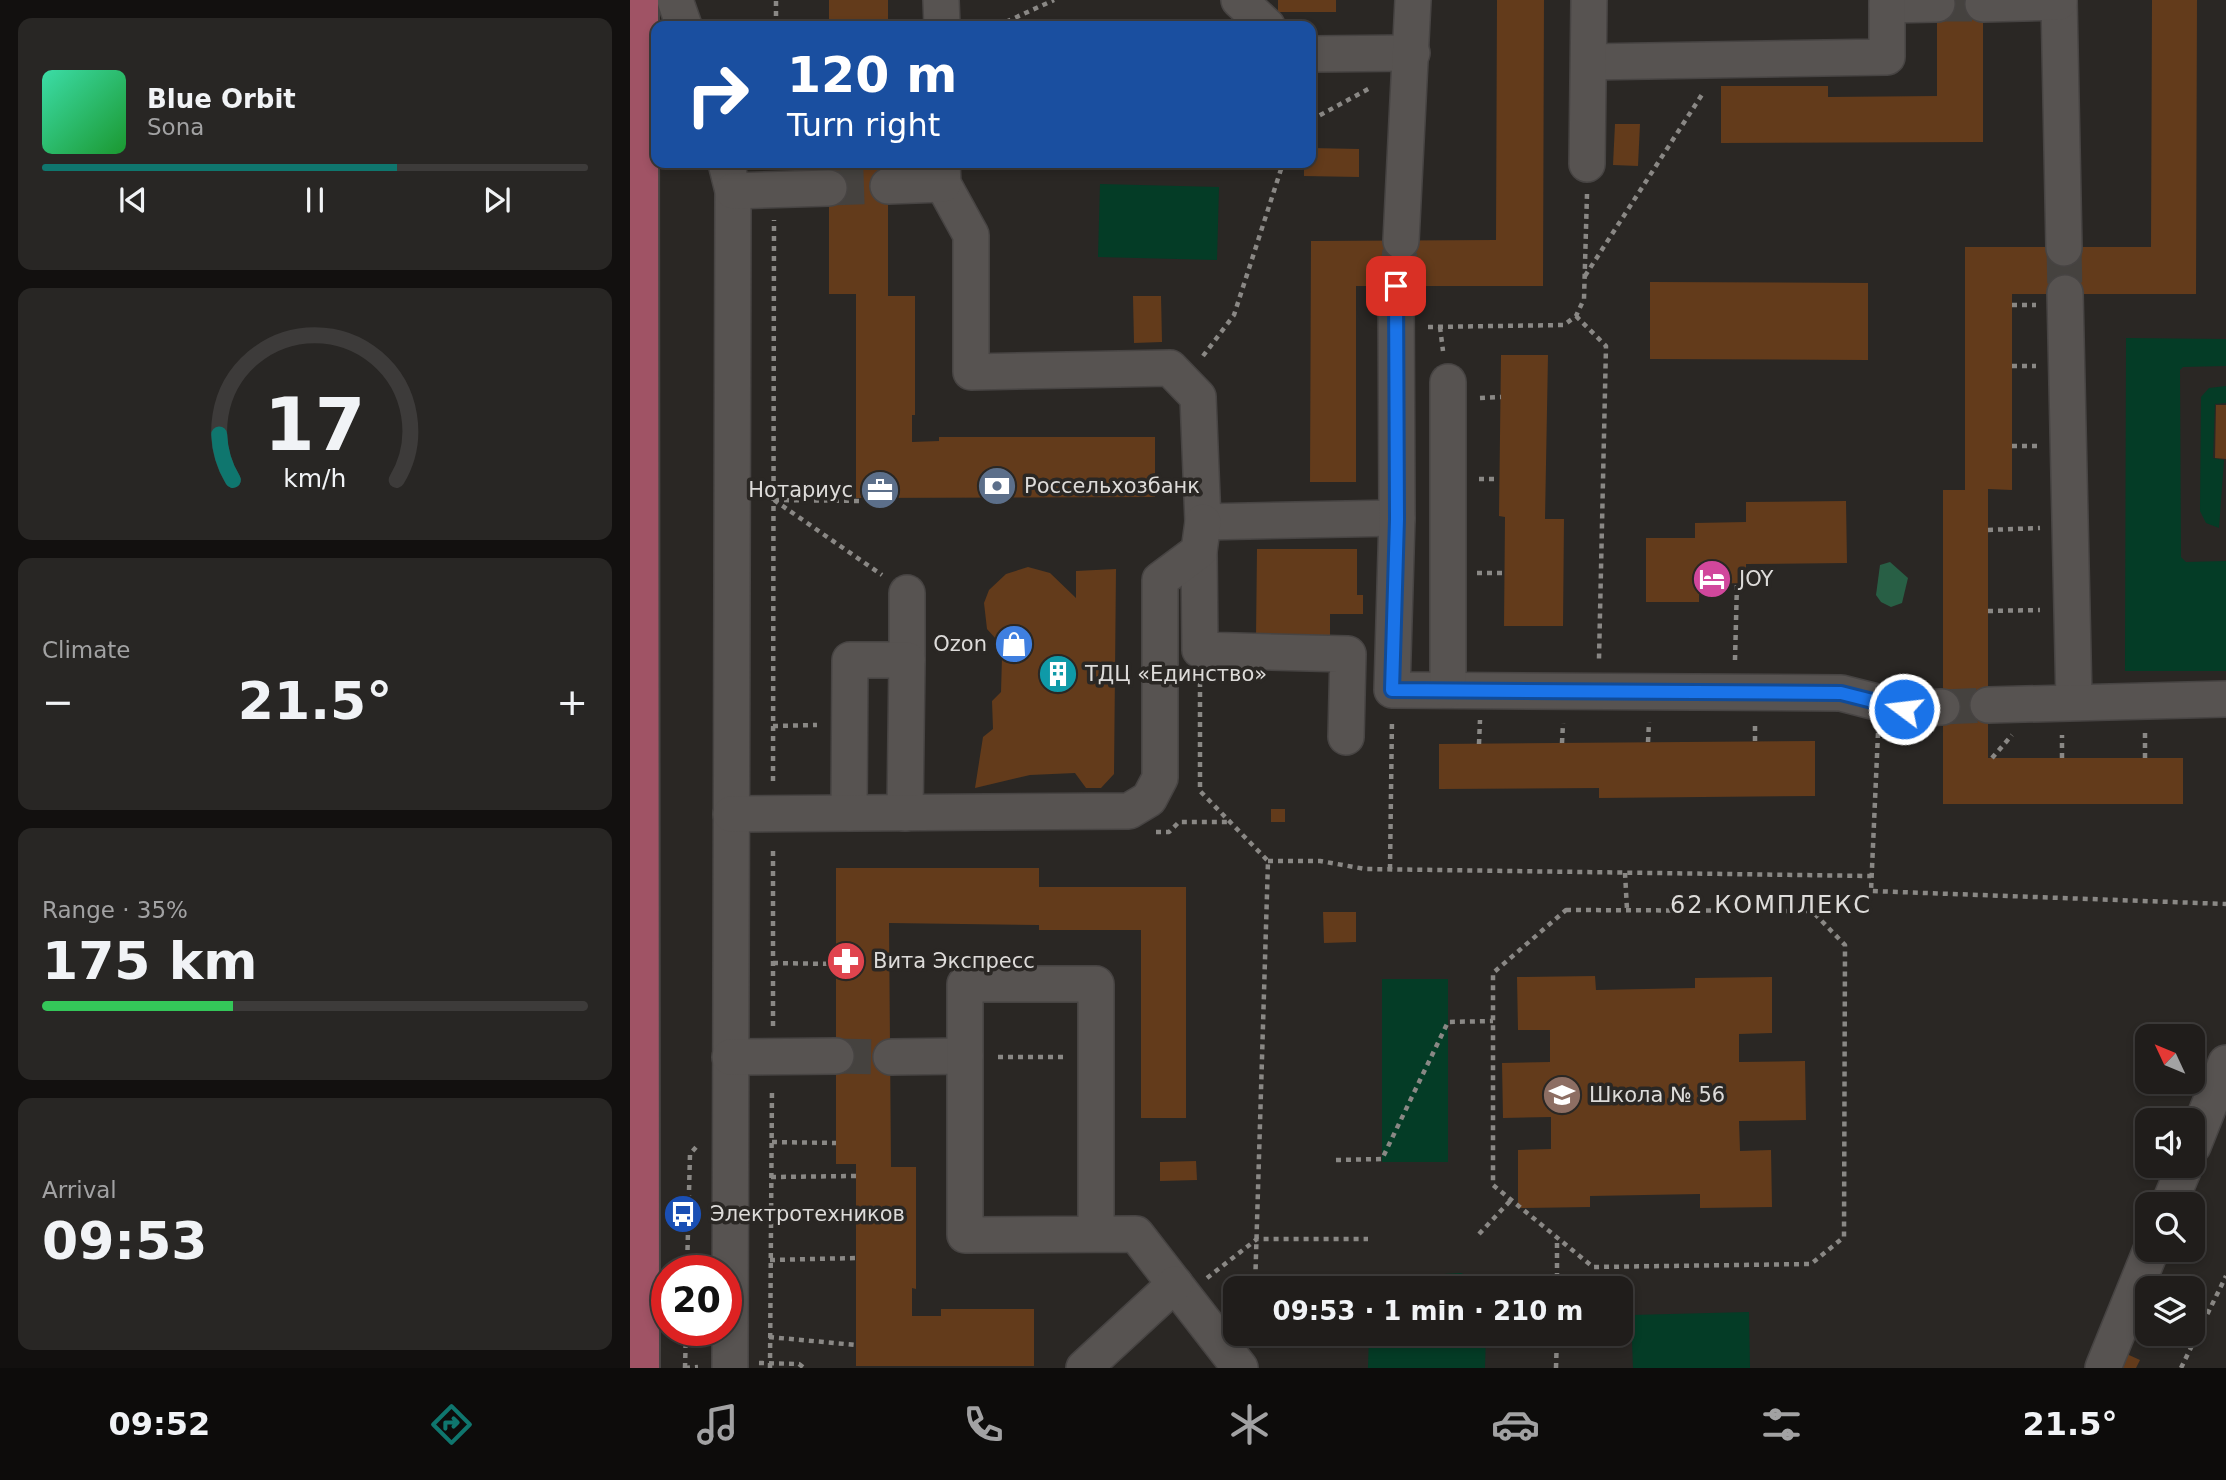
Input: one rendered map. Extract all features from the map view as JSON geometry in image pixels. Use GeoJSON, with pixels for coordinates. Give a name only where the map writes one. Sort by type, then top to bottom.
{"type":"FeatureCollection","features":[{"type":"Feature","properties":{"kind":"main road"},"geometry":{"type":"LineString","coordinates":[[639,0],[640,1368]]}},
{"type":"Feature","properties":{"kind":"street"},"geometry":{"type":"LineString","coordinates":[[675,0],[682,21]]}},
{"type":"Feature","properties":{"kind":"street"},"geometry":{"type":"LineString","coordinates":[[941,0],[942,21]]}},
{"type":"Feature","properties":{"kind":"street"},"geometry":{"type":"LineString","coordinates":[[1239,0],[1262,21]]}},
{"type":"Feature","properties":{"kind":"street"},"geometry":{"type":"LineString","coordinates":[[1401,241],[1413,0]]}},
{"type":"Feature","properties":{"kind":"street"},"geometry":{"type":"LineString","coordinates":[[1587,164],[1589,0]]}},
{"type":"Feature","properties":{"kind":"street"},"geometry":{"type":"LineString","coordinates":[[1983,4],[2059,1],[2064,248]]}},
{"type":"Feature","properties":{"kind":"street"},"geometry":{"type":"LineString","coordinates":[[1589,62],[1887,57],[1887,2],[1937,4]]}},
{"type":"Feature","properties":{"kind":"street"},"geometry":{"type":"LineString","coordinates":[[1316,54],[1411,59]]}},
{"type":"Feature","properties":{"kind":"street"},"geometry":{"type":"LineString","coordinates":[[888,186],[943,173],[971,235],[971,372],[1170,368],[1198,397],[1200,650],[1348,654],[1346,737]]}},
{"type":"Feature","properties":{"kind":"street"},"geometry":{"type":"LineString","coordinates":[[730,1368],[729,177],[774,189],[829,188]]}},
{"type":"Feature","properties":{"kind":"street"},"geometry":{"type":"LineString","coordinates":[[1396,286],[1397,519],[1392,690],[1841,693],[1904,709],[1942,708]]}},
{"type":"Feature","properties":{"kind":"street"},"geometry":{"type":"LineString","coordinates":[[2065,293],[2074,701]]}},
{"type":"Feature","properties":{"kind":"street"},"geometry":{"type":"LineString","coordinates":[[1448,382],[1448,690]]}},
{"type":"Feature","properties":{"kind":"street"},"geometry":{"type":"LineString","coordinates":[[731,814],[1129,811],[1149,799],[1160,778],[1160,580],[1201,536],[1397,519]]}},
{"type":"Feature","properties":{"kind":"street"},"geometry":{"type":"LineString","coordinates":[[905,813],[907,593]]}},
{"type":"Feature","properties":{"kind":"street"},"geometry":{"type":"LineString","coordinates":[[849,813],[850,660],[907,660]]}},
{"type":"Feature","properties":{"kind":"street"},"geometry":{"type":"LineString","coordinates":[[1988,705],[2226,699]]}},
{"type":"Feature","properties":{"kind":"street"},"geometry":{"type":"LineString","coordinates":[[1096,1234],[1096,984],[965,984],[965,1235],[1136,1234],[1240,1368]]}},
{"type":"Feature","properties":{"kind":"street"},"geometry":{"type":"LineString","coordinates":[[730,1057],[836,1056]]}},
{"type":"Feature","properties":{"kind":"street"},"geometry":{"type":"LineString","coordinates":[[891,1057],[965,1056]]}},
{"type":"Feature","properties":{"kind":"street"},"geometry":{"type":"LineString","coordinates":[[2205,1116],[2226,1063]]}},
{"type":"Feature","properties":{"kind":"street"},"geometry":{"type":"LineString","coordinates":[[2103,1368],[2146,1262]]}},
{"type":"Feature","properties":{"kind":"street"},"geometry":{"type":"LineString","coordinates":[[1084,1368],[1180,1290]]}},
{"type":"Feature","properties":{"kind":"path"},"geometry":{"type":"LineString","coordinates":[[776,0],[776,21]]}},
{"type":"Feature","properties":{"kind":"path"},"geometry":{"type":"LineString","coordinates":[[1007,21],[1054,0]]}},
{"type":"Feature","properties":{"kind":"path"},"geometry":{"type":"LineString","coordinates":[[1316,117],[1411,59]]}},
{"type":"Feature","properties":{"kind":"path"},"geometry":{"type":"LineString","coordinates":[[1584,277],[1724,60]]}},
{"type":"Feature","properties":{"kind":"path"},"geometry":{"type":"LineString","coordinates":[[1396,328],[1564,325],[1576,316],[1584,299],[1587,164]]}},
{"type":"Feature","properties":{"kind":"path"},"geometry":{"type":"LineString","coordinates":[[1184,383],[1234,315],[1281,168]]}},
{"type":"Feature","properties":{"kind":"path"},"geometry":{"type":"LineString","coordinates":[[770,1368],[774,189]]}},
{"type":"Feature","properties":{"kind":"path"},"geometry":{"type":"LineString","coordinates":[[1576,316],[1606,346],[1598,692]]}},
{"type":"Feature","properties":{"kind":"path"},"geometry":{"type":"LineString","coordinates":[[773,500],[862,500]]}},
{"type":"Feature","properties":{"kind":"path"},"geometry":{"type":"LineString","coordinates":[[773,500],[907,593]]}},
{"type":"Feature","properties":{"kind":"path"},"geometry":{"type":"LineString","coordinates":[[1988,530],[2070,527]]}},
{"type":"Feature","properties":{"kind":"path"},"geometry":{"type":"LineString","coordinates":[[1735,642],[1737,583]]}},
{"type":"Feature","properties":{"kind":"path"},"geometry":{"type":"LineString","coordinates":[[1988,611],[2072,609]]}},
{"type":"Feature","properties":{"kind":"path"},"geometry":{"type":"LineString","coordinates":[[1200,650],[1200,791],[1268,861],[1320,861],[1365,869],[1871,876]]}},
{"type":"Feature","properties":{"kind":"path"},"geometry":{"type":"LineString","coordinates":[[1390,869],[1392,690]]}},
{"type":"Feature","properties":{"kind":"path"},"geometry":{"type":"LineString","coordinates":[[1880,703],[1871,891],[2226,904]]}},
{"type":"Feature","properties":{"kind":"path"},"geometry":{"type":"LineString","coordinates":[[773,726],[849,725]]}},
{"type":"Feature","properties":{"kind":"path"},"geometry":{"type":"LineString","coordinates":[[1178,822],[1228,822]]}},
{"type":"Feature","properties":{"kind":"path"},"geometry":{"type":"LineString","coordinates":[[1255,1276],[1268,861]]}},
{"type":"Feature","properties":{"kind":"path"},"geometry":{"type":"LineString","coordinates":[[1625,873],[1627,910]]}},
{"type":"Feature","properties":{"kind":"path"},"geometry":{"type":"LineString","coordinates":[[1566,910],[1812,911],[1845,945],[1844,1237],[1811,1264],[1593,1267],[1493,1185],[1493,1021],[1493,974],[1566,910]]}},
{"type":"Feature","properties":{"kind":"path"},"geometry":{"type":"LineString","coordinates":[[773,963],[836,964]]}},
{"type":"Feature","properties":{"kind":"path"},"geometry":{"type":"LineString","coordinates":[[1336,1160],[1382,1159],[1448,1022],[1493,1021]]}},
{"type":"Feature","properties":{"kind":"path"},"geometry":{"type":"LineString","coordinates":[[965,1056],[1096,1058]]}},
{"type":"Feature","properties":{"kind":"path"},"geometry":{"type":"LineString","coordinates":[[772,1142],[836,1143]]}},
{"type":"Feature","properties":{"kind":"path"},"geometry":{"type":"LineString","coordinates":[[687,1255],[690,1154]]}},
{"type":"Feature","properties":{"kind":"path"},"geometry":{"type":"LineString","coordinates":[[771,1177],[856,1175]]}},
{"type":"Feature","properties":{"kind":"path"},"geometry":{"type":"LineString","coordinates":[[1479,1234],[1511,1199]]}},
{"type":"Feature","properties":{"kind":"path"},"geometry":{"type":"LineString","coordinates":[[1557,1238],[1557,1276]]}},
{"type":"Feature","properties":{"kind":"path"},"geometry":{"type":"LineString","coordinates":[[1180,1290],[1257,1239],[1368,1239]]}},
{"type":"Feature","properties":{"kind":"path"},"geometry":{"type":"LineString","coordinates":[[770,1260],[857,1258]]}},
{"type":"Feature","properties":{"kind":"path"},"geometry":{"type":"LineString","coordinates":[[2181,1368],[2226,1276]]}},
{"type":"Feature","properties":{"kind":"path"},"geometry":{"type":"LineString","coordinates":[[769,1337],[856,1345]]}},
{"type":"Feature","properties":{"kind":"path"},"geometry":{"type":"LineString","coordinates":[[685,1368],[686,1346]]}},
{"type":"Feature","properties":{"kind":"path"},"geometry":{"type":"LineString","coordinates":[[1556,1346],[1556,1368]]}},
{"type":"Feature","properties":{"kind":"green space"},"geometry":{"type":"Polygon","coordinates":[[[1100,184],[1219,187],[1217,260],[1098,257],[1100,184]]]}},
{"type":"Feature","properties":{"kind":"green space"},"geometry":{"type":"Polygon","coordinates":[[[2126,338],[2226,339],[2226,366],[2183,367],[2180,370],[2181,557],[2186,562],[2226,561],[2226,671],[2125,671],[2126,338]]]}},
{"type":"Feature","properties":{"kind":"green space"},"geometry":{"type":"Polygon","coordinates":[[[2226,386],[2226,403],[2215,404],[2213,458],[2224,460],[2219,528],[2206,523],[2200,511],[2201,397],[2209,388],[2226,386]]]}},
{"type":"Feature","properties":{"kind":"green space"},"geometry":{"type":"Polygon","coordinates":[[[1890,562],[1908,578],[1902,603],[1891,607],[1881,602],[1876,595],[1880,565],[1890,562]]]}},
{"type":"Feature","properties":{"kind":"green space"},"geometry":{"type":"Polygon","coordinates":[[[1382,979],[1448,979],[1448,1162],[1382,1162],[1382,979]]]}},
{"type":"Feature","properties":{"kind":"green space"},"geometry":{"type":"Polygon","coordinates":[[[1461,1273],[1468,1276],[1410,1276],[1461,1273]]]}},
{"type":"Feature","properties":{"kind":"green space"},"geometry":{"type":"Polygon","coordinates":[[[1749,1312],[1750,1368],[1633,1368],[1633,1315],[1749,1312]]]}},
{"type":"Feature","properties":{"kind":"green space"},"geometry":{"type":"Polygon","coordinates":[[[1369,1346],[1486,1346],[1485,1368],[1368,1368],[1369,1346]]]}},
{"type":"Feature","properties":{"kind":"building"},"geometry":{"type":"Polygon","coordinates":[[[829,0],[888,0],[888,21],[829,21],[829,0]]]}},
{"type":"Feature","properties":{"kind":"building"},"geometry":{"type":"Polygon","coordinates":[[[1278,0],[1336,0],[1336,12],[1278,12],[1278,0]]]}},
{"type":"Feature","properties":{"kind":"building"},"geometry":{"type":"Polygon","coordinates":[[[1497,0],[1544,0],[1543,286],[1356,286],[1356,482],[1310,482],[1311,241],[1496,240],[1497,0]]]}},
{"type":"Feature","properties":{"kind":"building"},"geometry":{"type":"Polygon","coordinates":[[[1937,0],[1983,0],[1983,142],[1721,143],[1721,86],[1828,86],[1828,97],[1937,96],[1937,0]]]}},
{"type":"Feature","properties":{"kind":"building"},"geometry":{"type":"Polygon","coordinates":[[[2152,0],[2197,0],[2196,294],[2012,294],[2012,490],[1988,489],[1988,758],[2183,758],[2183,804],[1943,804],[1943,490],[1965,490],[1965,247],[2151,247],[2152,0]]]}},
{"type":"Feature","properties":{"kind":"building"},"geometry":{"type":"Polygon","coordinates":[[[1615,124],[1640,124],[1638,166],[1613,165],[1615,124]]]}},
{"type":"Feature","properties":{"kind":"building"},"geometry":{"type":"Polygon","coordinates":[[[1316,148],[1359,149],[1359,177],[1304,176],[1304,168],[1316,168],[1316,148]]]}},
{"type":"Feature","properties":{"kind":"building"},"geometry":{"type":"Polygon","coordinates":[[[829,168],[888,168],[888,296],[915,296],[915,415],[912,415],[912,442],[939,441],[939,437],[1155,437],[1155,497],[856,498],[856,294],[829,294],[829,168]]]}},
{"type":"Feature","properties":{"kind":"building"},"geometry":{"type":"Polygon","coordinates":[[[1650,282],[1868,283],[1868,360],[1650,359],[1650,282]]]}},
{"type":"Feature","properties":{"kind":"building"},"geometry":{"type":"Polygon","coordinates":[[[1133,296],[1161,296],[1162,342],[1134,343],[1133,296]]]}},
{"type":"Feature","properties":{"kind":"building"},"geometry":{"type":"Polygon","coordinates":[[[1501,355],[1548,355],[1545,519],[1564,519],[1563,626],[1504,626],[1505,517],[1499,516],[1501,355]]]}},
{"type":"Feature","properties":{"kind":"building"},"geometry":{"type":"Polygon","coordinates":[[[2216,405],[2226,405],[2226,459],[2215,458],[2216,405]]]}},
{"type":"Feature","properties":{"kind":"building"},"geometry":{"type":"Polygon","coordinates":[[[1846,501],[1847,563],[1746,564],[1746,583],[1699,584],[1699,602],[1646,602],[1646,538],[1695,538],[1695,523],[1746,522],[1746,502],[1846,501]]]}},
{"type":"Feature","properties":{"kind":"building"},"geometry":{"type":"Polygon","coordinates":[[[1257,549],[1357,549],[1357,595],[1363,595],[1363,614],[1330,614],[1330,638],[1256,638],[1257,549]]]}},
{"type":"Feature","properties":{"kind":"building","name":"ТДЦ «Единство»"},"geometry":{"type":"Polygon","coordinates":[[[1028,567],[1050,573],[1076,598],[1076,571],[1116,569],[1114,774],[1101,788],[1086,788],[1075,773],[1030,775],[975,788],[983,737],[993,729],[992,701],[1001,692],[1002,657],[995,648],[996,639],[987,629],[984,603],[989,590],[1006,574],[1028,567]]]}},
{"type":"Feature","properties":{"kind":"building"},"geometry":{"type":"Polygon","coordinates":[[[1815,741],[1815,796],[1599,798],[1599,788],[1439,789],[1439,744],[1815,741]]]}},
{"type":"Feature","properties":{"kind":"building"},"geometry":{"type":"Polygon","coordinates":[[[1271,809],[1285,809],[1285,822],[1271,822],[1271,809]]]}},
{"type":"Feature","properties":{"kind":"building"},"geometry":{"type":"Polygon","coordinates":[[[836,868],[1039,868],[1039,887],[1186,887],[1186,1118],[1141,1118],[1141,930],[1039,930],[1039,925],[889,923],[891,1167],[916,1167],[916,1289],[912,1288],[912,1316],[941,1316],[941,1309],[1034,1309],[1034,1366],[856,1366],[856,1164],[836,1164],[836,868]]]}},
{"type":"Feature","properties":{"kind":"building"},"geometry":{"type":"Polygon","coordinates":[[[1323,912],[1356,912],[1356,942],[1324,943],[1323,912]]]}},
{"type":"Feature","properties":{"kind":"building"},"geometry":{"type":"Polygon","coordinates":[[[1595,976],[1596,990],[1695,988],[1695,978],[1772,977],[1772,1033],[1739,1034],[1739,1062],[1805,1061],[1806,1120],[1739,1121],[1740,1151],[1771,1150],[1772,1207],[1700,1208],[1700,1194],[1590,1196],[1590,1207],[1518,1208],[1518,1150],[1551,1149],[1551,1117],[1503,1118],[1502,1063],[1550,1062],[1550,1030],[1518,1030],[1517,977],[1595,976]]]}},
{"type":"Feature","properties":{"kind":"building"},"geometry":{"type":"Polygon","coordinates":[[[1196,1161],[1197,1180],[1160,1181],[1160,1162],[1196,1161]]]}},
{"type":"Feature","properties":{"kind":"building"},"geometry":{"type":"Polygon","coordinates":[[[2118,1350],[2140,1360],[2136,1368],[2110,1368],[2118,1350]]]}},
{"type":"Feature","properties":{"kind":"tunnel"},"geometry":{"type":"LineString","coordinates":[[1937,4],[1983,4]]}},
{"type":"Feature","properties":{"kind":"tunnel"},"geometry":{"type":"LineString","coordinates":[[829,188],[888,186]]}},
{"type":"Feature","properties":{"kind":"tunnel"},"geometry":{"type":"LineString","coordinates":[[1396,286],[1401,241]]}},
{"type":"Feature","properties":{"kind":"tunnel"},"geometry":{"type":"LineString","coordinates":[[2064,248],[2065,293]]}},
{"type":"Feature","properties":{"kind":"tunnel"},"geometry":{"type":"LineString","coordinates":[[1942,707],[1988,705]]}},
{"type":"Feature","properties":{"kind":"tunnel"},"geometry":{"type":"LineString","coordinates":[[836,1056],[891,1057]]}},
{"type":"Feature","properties":{"kind":"place","name":"Россельхозбанк"},"geometry":{"type":"Point","coordinates":[997,486]}},
{"type":"Feature","properties":{"kind":"place","name":"Нотариус"},"geometry":{"type":"Point","coordinates":[880,490]}},
{"type":"Feature","properties":{"kind":"place","name":"JOY"},"geometry":{"type":"Point","coordinates":[1712,579]}},
{"type":"Feature","properties":{"kind":"place","name":"Ozon"},"geometry":{"type":"Point","coordinates":[1014,644]}},
{"type":"Feature","properties":{"kind":"place","name":"ТДЦ «Единство»"},"geometry":{"type":"Point","coordinates":[1058,674]}},
{"type":"Feature","properties":{"kind":"place","name":"Вита Экспресс"},"geometry":{"type":"Point","coordinates":[846,961]}},
{"type":"Feature","properties":{"kind":"place","name":"Школа № 56"},"geometry":{"type":"Point","coordinates":[1562,1095]}},
{"type":"Feature","properties":{"kind":"place","name":"Электротехников"},"geometry":{"type":"Point","coordinates":[683,1214]}},
{"type":"Feature","properties":{"kind":"district","name":"62 КОМПЛЕКС"},"geometry":{"type":"Point","coordinates":[1771,905]}},
{"type":"Feature","properties":{"kind":"route"},"geometry":{"type":"LineString","coordinates":[[1396,286],[1397,519],[1392,690],[1841,693],[1904,709]]}}]}
